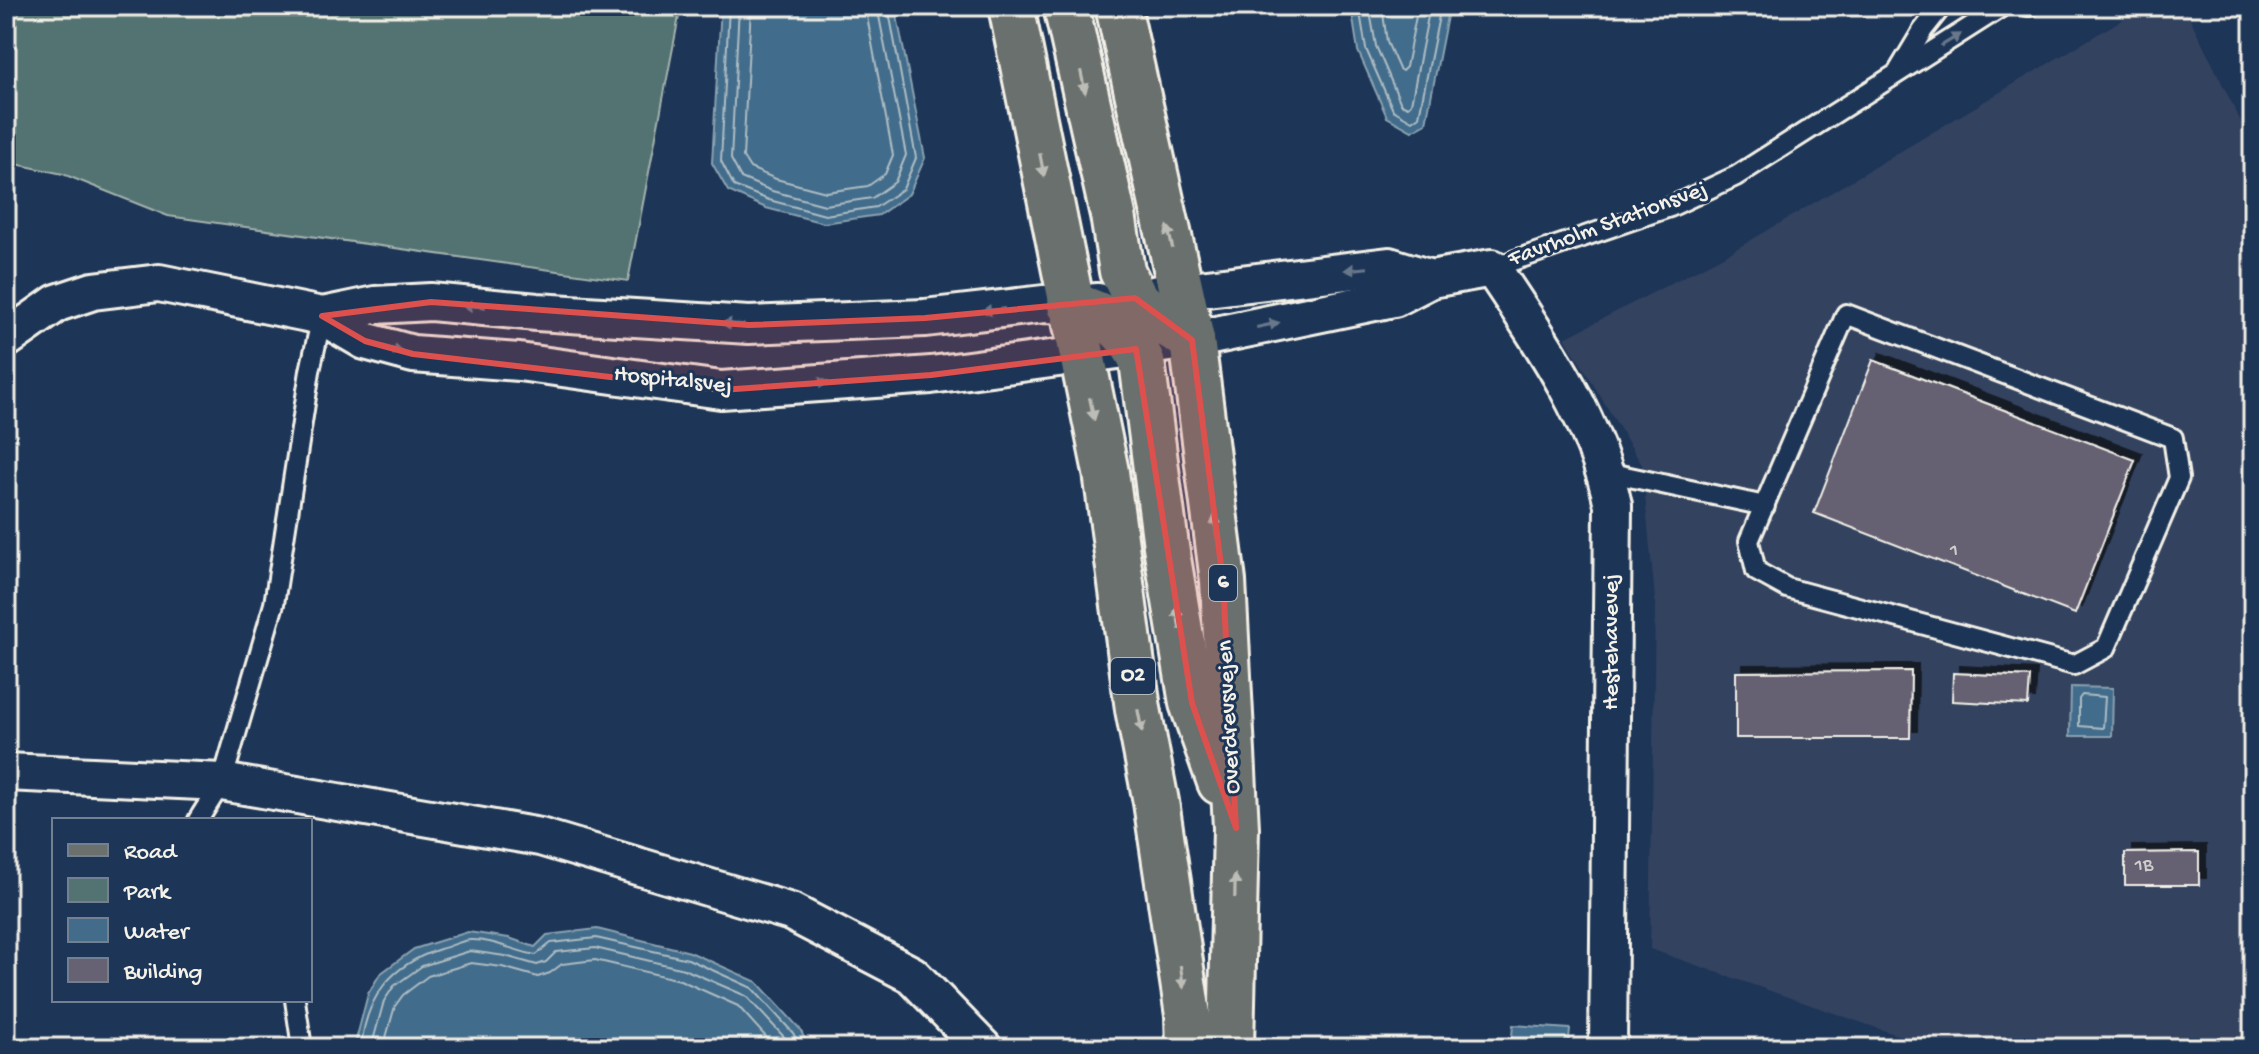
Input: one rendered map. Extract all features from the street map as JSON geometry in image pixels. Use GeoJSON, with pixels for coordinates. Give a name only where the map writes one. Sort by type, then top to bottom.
{"type":"FeatureCollection","features":[{"type":"Feature","properties":{"kind":"main road","name":"O2"},"geometry":{"type":"LineString","coordinates":[[1011,6],[1106,472],[1138,709],[1156,802],[1188,1015],[1189,1048]]}},
{"type":"Feature","properties":{"kind":"main road"},"geometry":{"type":"LineString","coordinates":[[1066,6],[1113,215],[1122,271],[1135,298],[1155,317],[1192,340]]}},
{"type":"Feature","properties":{"kind":"main road","name":"Overdrevsvejen"},"geometry":{"type":"LineString","coordinates":[[1118,6],[1192,340],[1223,581],[1236,828],[1231,1048]]}},
{"type":"Feature","properties":{"kind":"main road"},"geometry":{"type":"LineString","coordinates":[[1070,305],[1096,311],[1122,330],[1142,361],[1166,546],[1192,703],[1236,828]]}},
{"type":"Feature","properties":{"kind":"street","name":"Favrholm Stationsvej"},"geometry":{"type":"LineString","coordinates":[[1182,289],[1389,266],[1431,279]]}},
{"type":"Feature","properties":{"kind":"street","name":"Favrholm Stationsvej"},"geometry":{"type":"LineString","coordinates":[[1192,340],[1394,298],[1431,279],[1492,268]]}},
{"type":"Feature","properties":{"kind":"street","name":"Hestehavevej"},"geometry":{"type":"LineString","coordinates":[[1492,268],[1527,319],[1584,419],[1606,472],[1613,505],[1608,1048]]}},
{"type":"Feature","properties":{"kind":"street","name":"Hospitalsvej"},"geometry":{"type":"LineString","coordinates":[[6,339],[57,303],[93,291],[159,283],[322,316],[365,341],[413,354],[519,362],[721,390],[931,375],[1081,355]]}},
{"type":"Feature","properties":{"kind":"street"},"geometry":{"type":"LineString","coordinates":[[1070,305],[1182,289]]}},
{"type":"Feature","properties":{"kind":"street","name":"Hospitalsvej"},"geometry":{"type":"LineString","coordinates":[[322,316],[375,305],[431,302],[749,325],[925,318],[1044,304],[1070,305]]}},
{"type":"Feature","properties":{"kind":"street"},"geometry":{"type":"LineString","coordinates":[[1081,355],[1192,340]]}},
{"type":"Feature","properties":{"kind":"street"},"geometry":{"type":"LineString","coordinates":[[6,772],[222,782],[540,837],[791,912],[912,975],[983,1048]]}},
{"type":"Feature","properties":{"kind":"lane","name":"Favrholm Stationsvej"},"geometry":{"type":"LineString","coordinates":[[1897,72],[1942,6]]}},
{"type":"Feature","properties":{"kind":"lane","name":"Favrholm Stationsvej"},"geometry":{"type":"LineString","coordinates":[[1492,268],[1670,207],[1736,176],[2003,6]]}},
{"type":"Feature","properties":{"kind":"lane"},"geometry":{"type":"LineString","coordinates":[[1846,314],[2173,438],[2179,478],[2106,648],[2074,665],[1787,588],[1756,571],[1749,541],[1765,506],[1846,314]]}},
{"type":"Feature","properties":{"kind":"lane"},"geometry":{"type":"LineString","coordinates":[[199,818],[222,782],[274,604],[310,371],[322,316]]}},
{"type":"Feature","properties":{"kind":"lane"},"geometry":{"type":"LineString","coordinates":[[1606,472],[1765,506]]}},
{"type":"Feature","properties":{"kind":"lane"},"geometry":{"type":"LineString","coordinates":[[295,1002],[302,1048]]}},
{"type":"Feature","properties":{"kind":"highlighted area"},"geometry":{"type":"Polygon","coordinates":[[[1135,298],[1192,340],[1223,581],[1236,828],[1192,703],[1136,349],[931,375],[721,390],[413,354],[365,341],[322,316],[431,302],[749,325],[925,318],[1135,298]]]}},
{"type":"Feature","properties":{"kind":"shaded area"},"geometry":{"type":"Polygon","coordinates":[[[2145,6],[2184,6],[2253,146],[2253,1048],[1934,1048],[1650,949],[1655,600],[1642,465],[1565,338],[1731,252],[2145,6]]]}},
{"type":"Feature","properties":{"kind":"green space"},"geometry":{"type":"Polygon","coordinates":[[[6,6],[681,6],[628,281],[168,216],[63,174],[6,162],[6,6]]]}},
{"type":"Feature","properties":{"kind":"water"},"geometry":{"type":"Polygon","coordinates":[[[721,6],[895,6],[925,158],[909,194],[879,215],[824,223],[766,208],[728,191],[712,163],[721,6]]]}},
{"type":"Feature","properties":{"kind":"water"},"geometry":{"type":"Polygon","coordinates":[[[1351,6],[1449,6],[1426,123],[1412,131],[1387,117],[1358,51],[1351,6]]]}},
{"type":"Feature","properties":{"kind":"water"},"geometry":{"type":"Polygon","coordinates":[[[2071,687],[2113,688],[2112,736],[2070,736],[2071,687]]]}},
{"type":"Feature","properties":{"kind":"water"},"geometry":{"type":"Polygon","coordinates":[[[597,929],[690,952],[757,982],[800,1029],[809,1048],[354,1048],[368,994],[380,974],[414,949],[468,932],[509,938],[535,947],[547,935],[597,929]]]}},
{"type":"Feature","properties":{"kind":"water"},"geometry":{"type":"Polygon","coordinates":[[[1513,1025],[1570,1029],[1568,1048],[1511,1048],[1513,1025]]]}},
{"type":"Feature","properties":{"kind":"building"},"geometry":{"type":"Polygon","coordinates":[[[1873,360],[2135,460],[2075,614],[1814,513],[1873,360]]]}},
{"type":"Feature","properties":{"kind":"building"},"geometry":{"type":"Polygon","coordinates":[[[1911,671],[1910,738],[1736,738],[1736,672],[1911,671]]]}},
{"type":"Feature","properties":{"kind":"building"},"geometry":{"type":"Polygon","coordinates":[[[1953,673],[2030,677],[2028,705],[1952,701],[1953,673]]]}},
{"type":"Feature","properties":{"kind":"building"},"geometry":{"type":"Polygon","coordinates":[[[2199,852],[2199,885],[2125,885],[2125,853],[2199,852]]]}}]}
